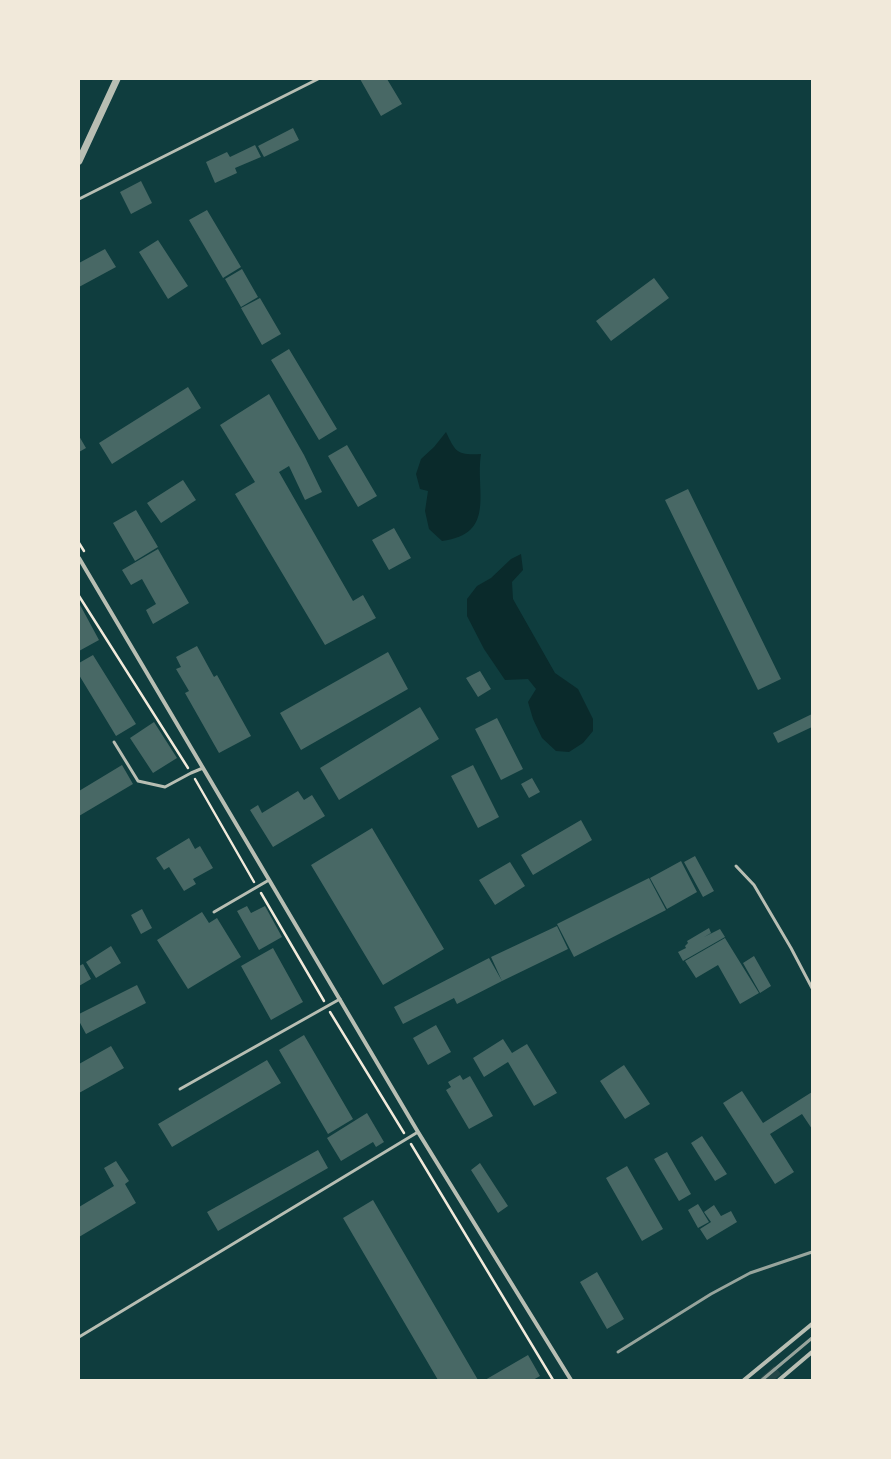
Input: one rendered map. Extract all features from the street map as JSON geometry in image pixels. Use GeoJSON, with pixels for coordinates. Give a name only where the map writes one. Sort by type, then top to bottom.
{"type":"FeatureCollection","features":[{"type":"Feature","properties":{"kind":"street"},"geometry":{"type":"LineString","coordinates":[[79,161],[117,79]]}},
{"type":"Feature","properties":{"kind":"street"},"geometry":{"type":"LineString","coordinates":[[79,558],[418,1132],[571,1380]]}},
{"type":"Feature","properties":{"kind":"street"},"geometry":{"type":"LineString","coordinates":[[744,1380],[812,1324]]}},
{"type":"Feature","properties":{"kind":"street"},"geometry":{"type":"LineString","coordinates":[[779,1380],[812,1352]]}},
{"type":"Feature","properties":{"kind":"lane"},"geometry":{"type":"LineString","coordinates":[[79,199],[318,79]]}},
{"type":"Feature","properties":{"kind":"lane"},"geometry":{"type":"LineString","coordinates":[[114,742],[138,781],[165,787],[203,768]]}},
{"type":"Feature","properties":{"kind":"lane"},"geometry":{"type":"LineString","coordinates":[[736,866],[754,885],[791,948],[812,988]]}},
{"type":"Feature","properties":{"kind":"lane"},"geometry":{"type":"LineString","coordinates":[[214,912],[269,880]]}},
{"type":"Feature","properties":{"kind":"lane"},"geometry":{"type":"LineString","coordinates":[[180,1089],[340,999]]}},
{"type":"Feature","properties":{"kind":"lane"},"geometry":{"type":"LineString","coordinates":[[79,1337],[418,1132]]}},
{"type":"Feature","properties":{"kind":"path"},"geometry":{"type":"LineString","coordinates":[[79,596],[191,773],[327,1007],[408,1138],[552,1380]]}},
{"type":"Feature","properties":{"kind":"shaded area"},"geometry":{"type":"Polygon","coordinates":[[[446,432],[452,444],[458,451],[467,454],[481,454],[481,496],[477,520],[470,530],[459,537],[442,541],[429,529],[425,511],[428,491],[420,489],[416,474],[421,459],[434,447],[446,432]]]}},
{"type":"Feature","properties":{"kind":"shaded area"},"geometry":{"type":"Polygon","coordinates":[[[521,554],[523,570],[512,582],[513,599],[555,673],[578,689],[593,719],[593,731],[583,743],[569,752],[556,751],[542,738],[533,719],[528,702],[536,689],[528,679],[505,680],[484,649],[467,616],[467,599],[477,586],[491,578],[511,559],[521,554]]]}},
{"type":"Feature","properties":{"kind":"shaded area"},"geometry":{"type":"Polygon","coordinates":[[[774,1366],[781,1374],[774,1380],[758,1380],[774,1366]]]}},
{"type":"Feature","properties":{"kind":"building"},"geometry":{"type":"Polygon","coordinates":[[[360,79],[387,79],[402,104],[381,116],[360,79]]]}},
{"type":"Feature","properties":{"kind":"building"},"geometry":{"type":"Polygon","coordinates":[[[293,128],[299,140],[264,157],[258,146],[293,128]]]}},
{"type":"Feature","properties":{"kind":"building"},"geometry":{"type":"Polygon","coordinates":[[[255,145],[261,157],[235,168],[237,173],[215,183],[206,162],[227,152],[230,157],[255,145]]]}},
{"type":"Feature","properties":{"kind":"building"},"geometry":{"type":"Polygon","coordinates":[[[141,181],[152,203],[131,214],[120,192],[141,181]]]}},
{"type":"Feature","properties":{"kind":"building"},"geometry":{"type":"Polygon","coordinates":[[[207,210],[241,267],[223,278],[189,220],[207,210]]]}},
{"type":"Feature","properties":{"kind":"building"},"geometry":{"type":"Polygon","coordinates":[[[158,240],[188,286],[168,299],[139,252],[158,240]]]}},
{"type":"Feature","properties":{"kind":"building"},"geometry":{"type":"Polygon","coordinates":[[[105,249],[116,267],[79,287],[79,263],[105,249]]]}},
{"type":"Feature","properties":{"kind":"building"},"geometry":{"type":"Polygon","coordinates":[[[242,269],[258,297],[241,307],[225,279],[242,269]]]}},
{"type":"Feature","properties":{"kind":"building"},"geometry":{"type":"Polygon","coordinates":[[[654,278],[669,298],[611,341],[596,321],[654,278]]]}},
{"type":"Feature","properties":{"kind":"building"},"geometry":{"type":"Polygon","coordinates":[[[260,298],[281,334],[262,345],[241,308],[260,298]]]}},
{"type":"Feature","properties":{"kind":"building"},"geometry":{"type":"Polygon","coordinates":[[[289,349],[337,429],[319,440],[271,360],[289,349]]]}},
{"type":"Feature","properties":{"kind":"building"},"geometry":{"type":"Polygon","coordinates":[[[188,387],[201,408],[112,464],[99,443],[188,387]]]}},
{"type":"Feature","properties":{"kind":"building"},"geometry":{"type":"Polygon","coordinates":[[[269,394],[304,455],[322,492],[305,500],[289,466],[279,472],[353,601],[363,595],[376,618],[325,645],[235,494],[255,482],[220,425],[269,394]]]}},
{"type":"Feature","properties":{"kind":"building"},"geometry":{"type":"Polygon","coordinates":[[[79,436],[86,448],[79,452],[79,436]]]}},
{"type":"Feature","properties":{"kind":"building"},"geometry":{"type":"Polygon","coordinates":[[[347,445],[377,496],[358,507],[328,456],[347,445]]]}},
{"type":"Feature","properties":{"kind":"building"},"geometry":{"type":"Polygon","coordinates":[[[183,480],[196,500],[161,523],[147,503],[183,480]]]}},
{"type":"Feature","properties":{"kind":"building"},"geometry":{"type":"Polygon","coordinates":[[[688,489],[781,679],[758,690],[665,500],[688,489]]]}},
{"type":"Feature","properties":{"kind":"building"},"geometry":{"type":"Polygon","coordinates":[[[136,510],[158,547],[135,561],[113,523],[136,510]]]}},
{"type":"Feature","properties":{"kind":"building"},"geometry":{"type":"Polygon","coordinates":[[[394,528],[411,558],[389,570],[372,540],[394,528]]]}},
{"type":"Feature","properties":{"kind":"building"},"geometry":{"type":"Polygon","coordinates":[[[158,549],[189,603],[153,624],[146,610],[156,604],[142,579],[131,585],[122,570],[158,549]]]}},
{"type":"Feature","properties":{"kind":"building"},"geometry":{"type":"Polygon","coordinates":[[[79,603],[99,640],[79,651],[79,603]]]}},
{"type":"Feature","properties":{"kind":"building"},"geometry":{"type":"Polygon","coordinates":[[[197,646],[214,677],[217,675],[251,736],[219,753],[185,693],[189,691],[176,669],[181,667],[176,657],[197,646]]]}},
{"type":"Feature","properties":{"kind":"building"},"geometry":{"type":"Polygon","coordinates":[[[388,652],[408,689],[301,750],[280,713],[388,652]]]}},
{"type":"Feature","properties":{"kind":"building"},"geometry":{"type":"Polygon","coordinates":[[[93,655],[136,724],[116,736],[79,675],[79,663],[93,655]]]}},
{"type":"Feature","properties":{"kind":"building"},"geometry":{"type":"Polygon","coordinates":[[[480,671],[491,689],[478,697],[466,678],[480,671]]]}},
{"type":"Feature","properties":{"kind":"building"},"geometry":{"type":"Polygon","coordinates":[[[420,707],[439,739],[339,800],[320,768],[420,707]]]}},
{"type":"Feature","properties":{"kind":"building"},"geometry":{"type":"Polygon","coordinates":[[[812,714],[812,727],[778,743],[773,733],[812,714]]]}},
{"type":"Feature","properties":{"kind":"building"},"geometry":{"type":"Polygon","coordinates":[[[497,718],[523,769],[501,780],[475,729],[497,718]]]}},
{"type":"Feature","properties":{"kind":"building"},"geometry":{"type":"Polygon","coordinates":[[[154,722],[177,758],[153,773],[130,738],[154,722]]]}},
{"type":"Feature","properties":{"kind":"building"},"geometry":{"type":"Polygon","coordinates":[[[122,765],[133,784],[79,816],[79,791],[122,765]]]}},
{"type":"Feature","properties":{"kind":"building"},"geometry":{"type":"Polygon","coordinates":[[[473,765],[499,817],[478,828],[451,776],[473,765]]]}},
{"type":"Feature","properties":{"kind":"building"},"geometry":{"type":"Polygon","coordinates":[[[532,778],[540,792],[529,798],[521,784],[532,778]]]}},
{"type":"Feature","properties":{"kind":"building"},"geometry":{"type":"Polygon","coordinates":[[[298,791],[304,800],[312,795],[325,816],[273,847],[250,810],[258,805],[262,813],[298,791]]]}},
{"type":"Feature","properties":{"kind":"building"},"geometry":{"type":"Polygon","coordinates":[[[581,820],[592,840],[533,875],[521,855],[581,820]]]}},
{"type":"Feature","properties":{"kind":"building"},"geometry":{"type":"Polygon","coordinates":[[[372,828],[444,949],[383,985],[311,865],[372,828]]]}},
{"type":"Feature","properties":{"kind":"building"},"geometry":{"type":"Polygon","coordinates":[[[189,838],[195,849],[200,846],[213,868],[193,879],[196,884],[184,891],[169,867],[164,870],[156,858],[189,838]]]}},
{"type":"Feature","properties":{"kind":"building"},"geometry":{"type":"Polygon","coordinates":[[[695,856],[714,891],[703,897],[684,862],[695,856]]]}},
{"type":"Feature","properties":{"kind":"building"},"geometry":{"type":"Polygon","coordinates":[[[681,861],[697,892],[667,909],[650,878],[681,861]]]}},
{"type":"Feature","properties":{"kind":"building"},"geometry":{"type":"Polygon","coordinates":[[[510,862],[525,886],[495,905],[479,880],[510,862]]]}},
{"type":"Feature","properties":{"kind":"building"},"geometry":{"type":"Polygon","coordinates":[[[649,878],[666,910],[574,957],[557,924],[649,878]]]}},
{"type":"Feature","properties":{"kind":"building"},"geometry":{"type":"Polygon","coordinates":[[[247,906],[251,913],[265,906],[282,937],[259,950],[237,911],[247,906]]]}},
{"type":"Feature","properties":{"kind":"building"},"geometry":{"type":"Polygon","coordinates":[[[142,909],[152,928],[141,934],[131,915],[142,909]]]}},
{"type":"Feature","properties":{"kind":"building"},"geometry":{"type":"Polygon","coordinates":[[[202,912],[209,923],[217,918],[241,957],[188,989],[157,940],[202,912]]]}},
{"type":"Feature","properties":{"kind":"building"},"geometry":{"type":"Polygon","coordinates":[[[557,926],[568,949],[502,981],[491,957],[557,926]]]}},
{"type":"Feature","properties":{"kind":"building"},"geometry":{"type":"Polygon","coordinates":[[[709,928],[711,933],[704,937],[720,929],[725,937],[683,961],[678,952],[686,948],[685,946],[688,943],[687,941],[709,928]]]}},
{"type":"Feature","properties":{"kind":"building"},"geometry":{"type":"Polygon","coordinates":[[[725,938],[759,993],[740,1004],[718,965],[696,978],[685,961],[725,938]]]}},
{"type":"Feature","properties":{"kind":"building"},"geometry":{"type":"Polygon","coordinates":[[[111,946],[121,963],[96,978],[86,962],[111,946]]]}},
{"type":"Feature","properties":{"kind":"building"},"geometry":{"type":"Polygon","coordinates":[[[273,948],[303,1002],[271,1020],[241,966],[273,948]]]}},
{"type":"Feature","properties":{"kind":"building"},"geometry":{"type":"Polygon","coordinates":[[[754,956],[771,986],[760,993],[743,963],[754,956]]]}},
{"type":"Feature","properties":{"kind":"building"},"geometry":{"type":"Polygon","coordinates":[[[489,958],[502,981],[457,1004],[454,998],[403,1024],[394,1007],[489,958]]]}},
{"type":"Feature","properties":{"kind":"building"},"geometry":{"type":"Polygon","coordinates":[[[83,964],[91,979],[79,986],[79,966],[83,964]]]}},
{"type":"Feature","properties":{"kind":"building"},"geometry":{"type":"Polygon","coordinates":[[[137,985],[146,1003],[86,1034],[79,1021],[79,1014],[137,985]]]}},
{"type":"Feature","properties":{"kind":"building"},"geometry":{"type":"Polygon","coordinates":[[[436,1025],[451,1052],[428,1065],[413,1038],[436,1025]]]}},
{"type":"Feature","properties":{"kind":"building"},"geometry":{"type":"Polygon","coordinates":[[[304,1035],[353,1119],[328,1134],[279,1050],[304,1035]]]}},
{"type":"Feature","properties":{"kind":"building"},"geometry":{"type":"Polygon","coordinates":[[[503,1039],[512,1053],[527,1044],[557,1093],[534,1106],[508,1062],[484,1077],[473,1058],[503,1039]]]}},
{"type":"Feature","properties":{"kind":"building"},"geometry":{"type":"Polygon","coordinates":[[[111,1046],[124,1068],[79,1093],[79,1064],[111,1046]]]}},
{"type":"Feature","properties":{"kind":"building"},"geometry":{"type":"Polygon","coordinates":[[[267,1060],[281,1083],[172,1147],[158,1124],[267,1060]]]}},
{"type":"Feature","properties":{"kind":"building"},"geometry":{"type":"Polygon","coordinates":[[[624,1065],[650,1104],[625,1119],[600,1081],[624,1065]]]}},
{"type":"Feature","properties":{"kind":"building"},"geometry":{"type":"Polygon","coordinates":[[[460,1075],[463,1080],[470,1076],[493,1116],[469,1129],[446,1090],[451,1087],[448,1082],[460,1075]]]}},
{"type":"Feature","properties":{"kind":"building"},"geometry":{"type":"Polygon","coordinates":[[[742,1091],[763,1123],[812,1092],[812,1129],[802,1114],[770,1134],[794,1172],[775,1184],[723,1103],[742,1091]]]}},
{"type":"Feature","properties":{"kind":"building"},"geometry":{"type":"Polygon","coordinates":[[[367,1113],[384,1142],[376,1147],[373,1142],[341,1161],[327,1138],[367,1113]]]}},
{"type":"Feature","properties":{"kind":"building"},"geometry":{"type":"Polygon","coordinates":[[[702,1136],[727,1174],[715,1181],[691,1143],[702,1136]]]}},
{"type":"Feature","properties":{"kind":"building"},"geometry":{"type":"Polygon","coordinates":[[[318,1150],[328,1168],[218,1231],[207,1212],[318,1150]]]}},
{"type":"Feature","properties":{"kind":"building"},"geometry":{"type":"Polygon","coordinates":[[[667,1152],[691,1194],[679,1201],[654,1159],[667,1152]]]}},
{"type":"Feature","properties":{"kind":"building"},"geometry":{"type":"Polygon","coordinates":[[[116,1161],[129,1181],[125,1184],[136,1203],[79,1237],[79,1207],[114,1186],[104,1168],[116,1161]]]}},
{"type":"Feature","properties":{"kind":"building"},"geometry":{"type":"Polygon","coordinates":[[[480,1163],[508,1206],[498,1213],[471,1170],[480,1163]]]}},
{"type":"Feature","properties":{"kind":"building"},"geometry":{"type":"Polygon","coordinates":[[[627,1166],[663,1229],[642,1241],[606,1178],[627,1166]]]}},
{"type":"Feature","properties":{"kind":"building"},"geometry":{"type":"Polygon","coordinates":[[[373,1200],[478,1380],[438,1380],[343,1218],[373,1200]]]}},
{"type":"Feature","properties":{"kind":"building"},"geometry":{"type":"Polygon","coordinates":[[[698,1204],[709,1222],[698,1228],[688,1210],[698,1204]]]}},
{"type":"Feature","properties":{"kind":"building"},"geometry":{"type":"Polygon","coordinates":[[[714,1205],[721,1216],[731,1211],[737,1222],[707,1240],[700,1229],[711,1222],[704,1212],[714,1205]]]}},
{"type":"Feature","properties":{"kind":"building"},"geometry":{"type":"Polygon","coordinates":[[[597,1272],[624,1319],[607,1329],[580,1282],[597,1272]]]}},
{"type":"Feature","properties":{"kind":"building"},"geometry":{"type":"Polygon","coordinates":[[[528,1355],[540,1376],[533,1380],[485,1380],[528,1355]]]}},
{"type":"Feature","properties":{"kind":"railway"},"geometry":{"type":"LineString","coordinates":[[618,1352],[711,1294],[750,1273],[812,1252]]}},
{"type":"Feature","properties":{"kind":"railway"},"geometry":{"type":"LineString","coordinates":[[762,1380],[812,1338]]}}]}
